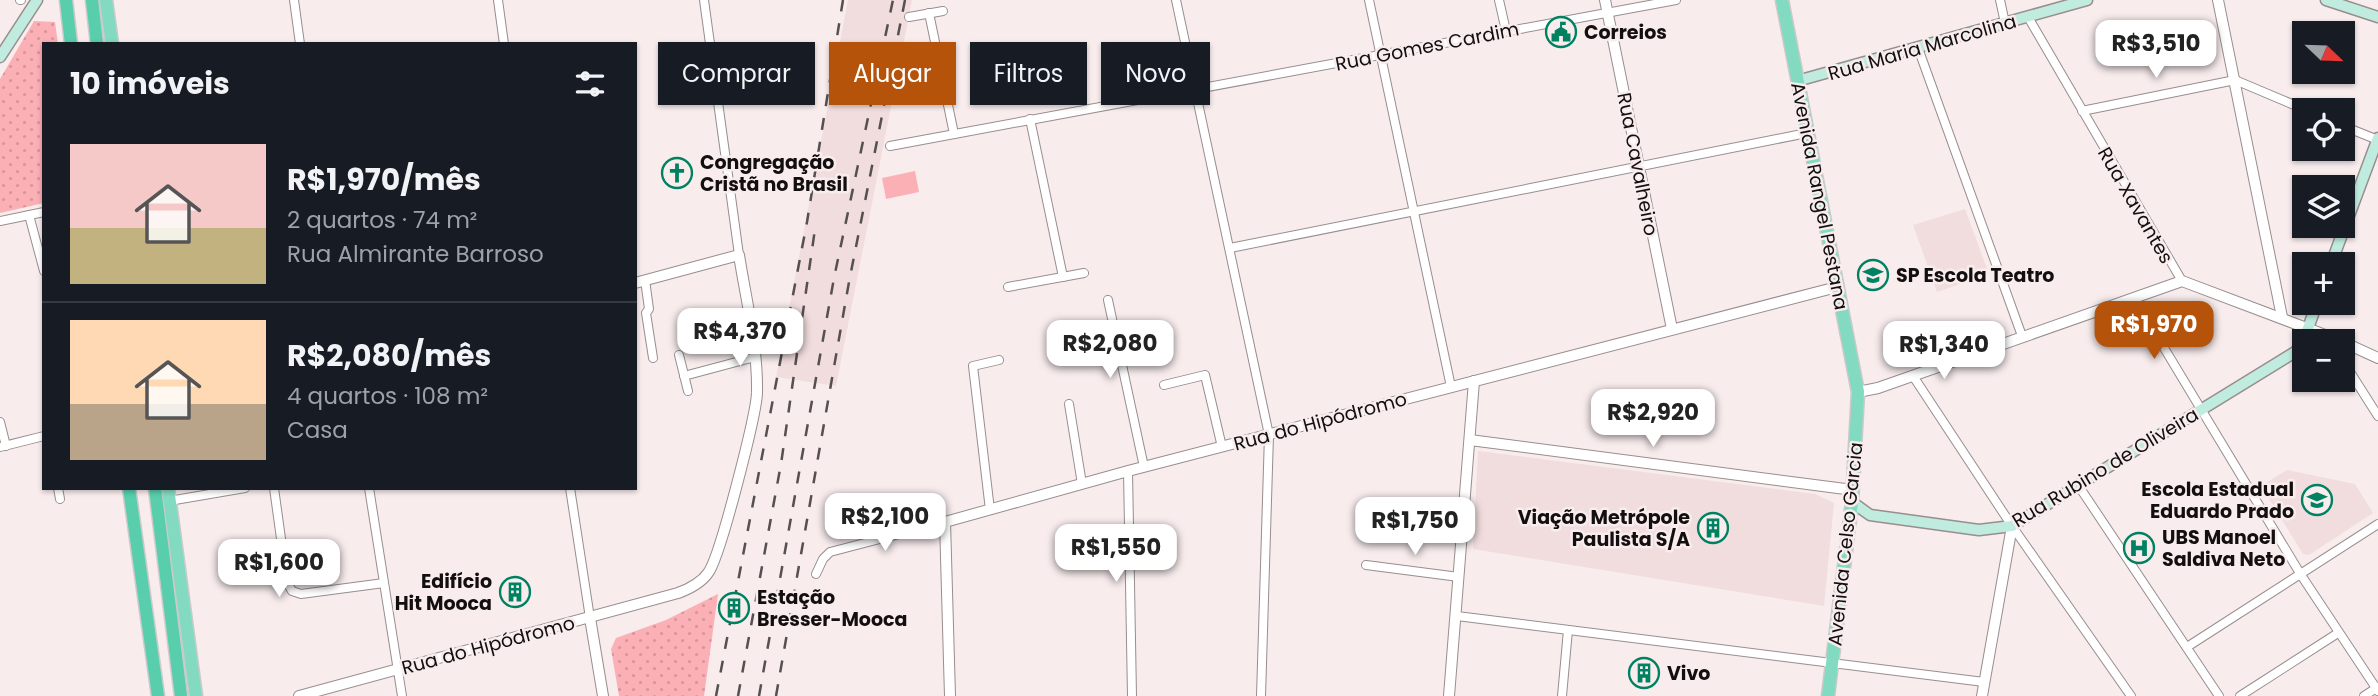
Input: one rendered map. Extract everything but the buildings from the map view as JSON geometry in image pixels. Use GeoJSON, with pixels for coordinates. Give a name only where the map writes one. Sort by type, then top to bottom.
{"type":"FeatureCollection","features":[{"type":"Feature","properties":{"kind":"highway"},"geometry":{"type":"LineString","coordinates":[[66,0],[71,42]]}},
{"type":"Feature","properties":{"kind":"highway"},"geometry":{"type":"LineString","coordinates":[[92,0],[97,42]]}},
{"type":"Feature","properties":{"kind":"highway"},"geometry":{"type":"LineString","coordinates":[[130,490],[158,696]]}},
{"type":"Feature","properties":{"kind":"highway"},"geometry":{"type":"LineString","coordinates":[[155,490],[181,696]]}},
{"type":"Feature","properties":{"kind":"main road"},"geometry":{"type":"LineString","coordinates":[[0,57],[37,0]]}},
{"type":"Feature","properties":{"kind":"main road"},"geometry":{"type":"LineString","coordinates":[[106,0],[112,42]]}},
{"type":"Feature","properties":{"kind":"main road","name":"Avenida Rangel Pestana"},"geometry":{"type":"LineString","coordinates":[[1782,0],[1858,392]]}},
{"type":"Feature","properties":{"kind":"main road","name":"Rua Maria Marcolina"},"geometry":{"type":"LineString","coordinates":[[1797,81],[2087,0]]}},
{"type":"Feature","properties":{"kind":"main road"},"geometry":{"type":"LineString","coordinates":[[2326,0],[2378,17]]}},
{"type":"Feature","properties":{"kind":"main road"},"geometry":{"type":"LineString","coordinates":[[2336,252],[2378,139]]}},
{"type":"Feature","properties":{"kind":"main road","name":"Rua Rubino de Oliveira"},"geometry":{"type":"LineString","coordinates":[[1853,496],[1870,515],[1979,530],[2012,526],[2300,348],[2312,315]]}},
{"type":"Feature","properties":{"kind":"main road","name":"Avenida Celso Garcia"},"geometry":{"type":"LineString","coordinates":[[1828,696],[1853,496],[1858,392]]}},
{"type":"Feature","properties":{"kind":"main road"},"geometry":{"type":"LineString","coordinates":[[169,494],[196,696]]}},
{"type":"Feature","properties":{"kind":"main road"},"geometry":{"type":"LineString","coordinates":[[1850,524],[1870,515]]}},
{"type":"Feature","properties":{"kind":"street"},"geometry":{"type":"LineString","coordinates":[[294,0],[300,42]]}},
{"type":"Feature","properties":{"kind":"street"},"geometry":{"type":"LineString","coordinates":[[498,0],[504,42]]}},
{"type":"Feature","properties":{"kind":"street"},"geometry":{"type":"LineString","coordinates":[[653,358],[646,313],[649,309],[640,281],[739,255],[704,0]]}},
{"type":"Feature","properties":{"kind":"street"},"geometry":{"type":"LineString","coordinates":[[1176,0],[1186,42]]}},
{"type":"Feature","properties":{"kind":"street"},"geometry":{"type":"LineString","coordinates":[[1369,0],[1451,387]]}},
{"type":"Feature","properties":{"kind":"street"},"geometry":{"type":"LineString","coordinates":[[1499,0],[1506,31]]}},
{"type":"Feature","properties":{"kind":"street","name":"Rua Cavalheiro"},"geometry":{"type":"LineString","coordinates":[[1605,0],[1671,329]]}},
{"type":"Feature","properties":{"kind":"street","name":"Rua Gomes Cardim"},"geometry":{"type":"LineString","coordinates":[[1210,85],[1380,56],[1676,0]]}},
{"type":"Feature","properties":{"kind":"street"},"geometry":{"type":"LineString","coordinates":[[2000,0],[2005,23]]}},
{"type":"Feature","properties":{"kind":"street"},"geometry":{"type":"LineString","coordinates":[[2218,0],[2282,317]]}},
{"type":"Feature","properties":{"kind":"street"},"geometry":{"type":"LineString","coordinates":[[909,17],[943,11]]}},
{"type":"Feature","properties":{"kind":"street"},"geometry":{"type":"LineString","coordinates":[[929,13],[954,134]]}},
{"type":"Feature","properties":{"kind":"street","name":"Rua Xavantes"},"geometry":{"type":"LineString","coordinates":[[2028,17],[2182,281],[2312,329]]}},
{"type":"Feature","properties":{"kind":"street"},"geometry":{"type":"LineString","coordinates":[[1918,48],[2022,336]]}},
{"type":"Feature","properties":{"kind":"street"},"geometry":{"type":"LineString","coordinates":[[2082,110],[2235,80],[2292,104]]}},
{"type":"Feature","properties":{"kind":"street","name":"Rua Gomes Cardim"},"geometry":{"type":"LineString","coordinates":[[890,146],[1103,105]]}},
{"type":"Feature","properties":{"kind":"street"},"geometry":{"type":"LineString","coordinates":[[1200,105],[1269,435],[1261,696]]}},
{"type":"Feature","properties":{"kind":"street"},"geometry":{"type":"LineString","coordinates":[[1030,119],[1063,277]]}},
{"type":"Feature","properties":{"kind":"street"},"geometry":{"type":"LineString","coordinates":[[2355,130],[2378,139]]}},
{"type":"Feature","properties":{"kind":"street"},"geometry":{"type":"LineString","coordinates":[[1230,248],[1807,133]]}},
{"type":"Feature","properties":{"kind":"street"},"geometry":{"type":"LineString","coordinates":[[0,221],[42,212]]}},
{"type":"Feature","properties":{"kind":"street"},"geometry":{"type":"LineString","coordinates":[[29,215],[42,264]]}},
{"type":"Feature","properties":{"kind":"street","name":"Rua do Hipódromo"},"geometry":{"type":"LineString","coordinates":[[299,696],[678,593],[702,580],[715,561],[756,404],[755,357],[739,255]]}},
{"type":"Feature","properties":{"kind":"street"},"geometry":{"type":"LineString","coordinates":[[1007,287],[1084,273]]}},
{"type":"Feature","properties":{"kind":"street"},"geometry":{"type":"LineString","coordinates":[[1858,392],[1878,388],[2182,281]]}},
{"type":"Feature","properties":{"kind":"street","name":"Rua do Hipódromo"},"geometry":{"type":"LineString","coordinates":[[816,573],[830,552],[1128,471],[1837,287]]}},
{"type":"Feature","properties":{"kind":"street"},"geometry":{"type":"LineString","coordinates":[[2134,298],[2301,575],[2377,689],[2364,696]]}},
{"type":"Feature","properties":{"kind":"street"},"geometry":{"type":"LineString","coordinates":[[1108,300],[1144,467]]}},
{"type":"Feature","properties":{"kind":"street","name":"Rua Xavantes"},"geometry":{"type":"LineString","coordinates":[[2355,348],[2378,358]]}},
{"type":"Feature","properties":{"kind":"street"},"geometry":{"type":"LineString","coordinates":[[679,355],[688,391]]}},
{"type":"Feature","properties":{"kind":"street"},"geometry":{"type":"LineString","coordinates":[[684,376],[755,357]]}},
{"type":"Feature","properties":{"kind":"street"},"geometry":{"type":"LineString","coordinates":[[990,510],[973,366],[999,360]]}},
{"type":"Feature","properties":{"kind":"street"},"geometry":{"type":"LineString","coordinates":[[1164,385],[1206,375],[1222,447]]}},
{"type":"Feature","properties":{"kind":"street"},"geometry":{"type":"LineString","coordinates":[[1913,376],[2012,526],[2131,696]]}},
{"type":"Feature","properties":{"kind":"street"},"geometry":{"type":"LineString","coordinates":[[2355,380],[2378,416]]}},
{"type":"Feature","properties":{"kind":"street"},"geometry":{"type":"LineString","coordinates":[[1449,696],[1474,381]]}},
{"type":"Feature","properties":{"kind":"street"},"geometry":{"type":"LineString","coordinates":[[1069,404],[1082,484]]}},
{"type":"Feature","properties":{"kind":"street"},"geometry":{"type":"LineString","coordinates":[[0,422],[3,447],[42,437]]}},
{"type":"Feature","properties":{"kind":"street"},"geometry":{"type":"LineString","coordinates":[[1470,440],[1853,496]]}},
{"type":"Feature","properties":{"kind":"street"},"geometry":{"type":"LineString","coordinates":[[1128,471],[1132,696]]}},
{"type":"Feature","properties":{"kind":"street"},"geometry":{"type":"LineString","coordinates":[[2078,485],[2219,696]]}},
{"type":"Feature","properties":{"kind":"street"},"geometry":{"type":"LineString","coordinates":[[58,490],[60,499]]}},
{"type":"Feature","properties":{"kind":"street"},"geometry":{"type":"LineString","coordinates":[[169,494],[220,490]]}},
{"type":"Feature","properties":{"kind":"street"},"geometry":{"type":"LineString","coordinates":[[274,490],[287,582],[292,591],[301,594],[384,583]]}},
{"type":"Feature","properties":{"kind":"street"},"geometry":{"type":"LineString","coordinates":[[369,490],[402,696]]}},
{"type":"Feature","properties":{"kind":"street"},"geometry":{"type":"LineString","coordinates":[[570,490],[603,696]]}},
{"type":"Feature","properties":{"kind":"street"},"geometry":{"type":"LineString","coordinates":[[946,522],[950,696]]}},
{"type":"Feature","properties":{"kind":"street"},"geometry":{"type":"LineString","coordinates":[[2187,647],[2378,524]]}},
{"type":"Feature","properties":{"kind":"street"},"geometry":{"type":"LineString","coordinates":[[1982,696],[2012,526]]}},
{"type":"Feature","properties":{"kind":"street"},"geometry":{"type":"LineString","coordinates":[[1366,565],[1460,577]]}},
{"type":"Feature","properties":{"kind":"street"},"geometry":{"type":"LineString","coordinates":[[1457,616],[1984,682]]}},
{"type":"Feature","properties":{"kind":"street"},"geometry":{"type":"LineString","coordinates":[[1562,696],[1568,630]]}},
{"type":"Feature","properties":{"kind":"street"},"geometry":{"type":"LineString","coordinates":[[2240,696],[2338,633]]}},
{"type":"Feature","properties":{"kind":"shaded area"},"geometry":{"type":"Polygon","coordinates":[[[848,0],[912,0],[904,42],[840,42],[848,0]]]}},
{"type":"Feature","properties":{"kind":"shaded area"},"geometry":{"type":"Polygon","coordinates":[[[34,21],[55,22],[58,42],[42,42],[42,203],[0,213],[0,79],[34,21]]]}},
{"type":"Feature","properties":{"kind":"shaded area"},"geometry":{"type":"Polygon","coordinates":[[[829,99],[829,105],[891,105],[836,386],[776,377],[829,99]]]}},
{"type":"Feature","properties":{"kind":"shaded area"},"geometry":{"type":"Polygon","coordinates":[[[915,171],[919,192],[886,199],[882,178],[915,171]]]}},
{"type":"Feature","properties":{"kind":"shaded area"},"geometry":{"type":"Polygon","coordinates":[[[1965,209],[1989,274],[1937,292],[1913,225],[1965,209]]]}},
{"type":"Feature","properties":{"kind":"shaded area"},"geometry":{"type":"Polygon","coordinates":[[[1478,451],[1815,494],[1834,503],[1824,606],[1473,549],[1478,451]]]}},
{"type":"Feature","properties":{"kind":"shaded area","name":"Escola Estadual Eduardo Prado"},"geometry":{"type":"Polygon","coordinates":[[[2287,470],[2355,484],[2373,513],[2309,555],[2303,554],[2261,486],[2287,470]]]}},
{"type":"Feature","properties":{"kind":"shaded area"},"geometry":{"type":"Polygon","coordinates":[[[718,594],[704,696],[619,696],[611,649],[616,638],[666,620],[718,594]]]}},
{"type":"Feature","properties":{"kind":"railway"},"geometry":{"type":"LineString","coordinates":[[716,696],[807,222],[843,0]]}},
{"type":"Feature","properties":{"kind":"railway"},"geometry":{"type":"LineString","coordinates":[[759,696],[834,278],[893,0]]}},
{"type":"Feature","properties":{"kind":"railway"},"geometry":{"type":"LineString","coordinates":[[776,696],[849,282],[905,0]]}},
{"type":"Feature","properties":{"kind":"railway"},"geometry":{"type":"LineString","coordinates":[[738,696],[781,464],[815,229]]}},
{"type":"Feature","properties":{"kind":"place","name":"Correios"},"geometry":{"type":"Point","coordinates":[1561,32]}},
{"type":"Feature","properties":{"kind":"place","name":"Congregação Cristã no Brasil"},"geometry":{"type":"Point","coordinates":[677,173]}},
{"type":"Feature","properties":{"kind":"place","name":"SP Escola Teatro"},"geometry":{"type":"Point","coordinates":[1873,275]}},
{"type":"Feature","properties":{"kind":"place","name":"Escola Estadual Eduardo Prado"},"geometry":{"type":"Point","coordinates":[2317,500]}},
{"type":"Feature","properties":{"kind":"place","name":"Viação Metrópole Paulista S/A"},"geometry":{"type":"Point","coordinates":[1713,528]}},
{"type":"Feature","properties":{"kind":"place","name":"UBS Manoel Saldiva Neto"},"geometry":{"type":"Point","coordinates":[2139,548]}},
{"type":"Feature","properties":{"kind":"place","name":"Edifício Hit Mooca"},"geometry":{"type":"Point","coordinates":[515,592]}},
{"type":"Feature","properties":{"kind":"place","name":"Estação Bresser-Mooca"},"geometry":{"type":"Point","coordinates":[734,608]}},
{"type":"Feature","properties":{"kind":"place","name":"Vivo"},"geometry":{"type":"Point","coordinates":[1644,673]}}]}
